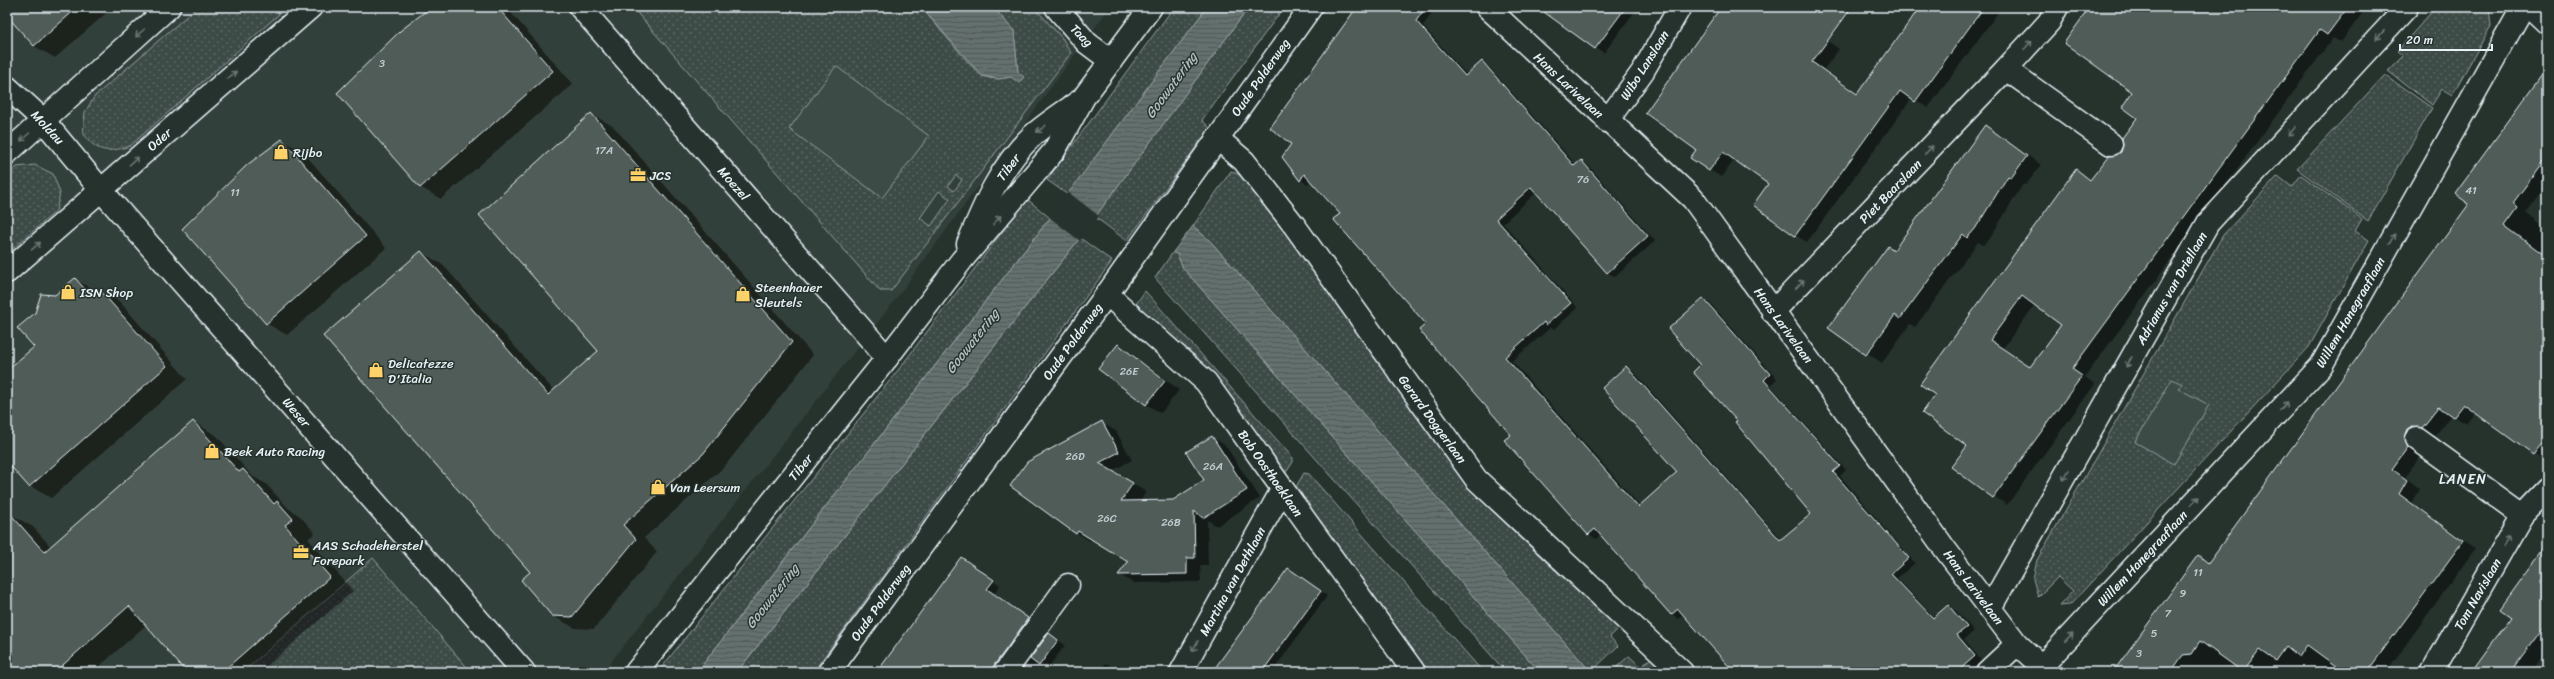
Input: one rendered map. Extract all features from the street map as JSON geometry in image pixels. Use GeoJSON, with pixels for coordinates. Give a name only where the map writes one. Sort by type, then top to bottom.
{"type":"FeatureCollection","features":[{"type":"Feature","properties":{"kind":"street"},"geometry":{"type":"LineString","coordinates":[[7,153],[169,7]]}},
{"type":"Feature","properties":{"kind":"street","name":"Oder"},"geometry":{"type":"LineString","coordinates":[[7,272],[311,7]]}},
{"type":"Feature","properties":{"kind":"street","name":"Moezel"},"geometry":{"type":"LineString","coordinates":[[580,7],[887,358]]}},
{"type":"Feature","properties":{"kind":"street","name":"Taag"},"geometry":{"type":"LineString","coordinates":[[1056,7],[1087,43],[1111,61]]}},
{"type":"Feature","properties":{"kind":"street","name":"Tiber"},"geometry":{"type":"LineString","coordinates":[[636,672],[887,358],[962,260],[1054,152],[1084,97],[1151,7]]}},
{"type":"Feature","properties":{"kind":"street","name":"Oude Polderweg"},"geometry":{"type":"LineString","coordinates":[[829,672],[1107,294],[1311,7]]}},
{"type":"Feature","properties":{"kind":"street","name":"Hans Larivelaan"},"geometry":{"type":"LineString","coordinates":[[1487,7],[1607,121],[1693,199],[1773,312],[1990,608],[2017,644],[2045,669]]}},
{"type":"Feature","properties":{"kind":"street","name":"Wibo Lanslaan"},"geometry":{"type":"LineString","coordinates":[[1607,121],[1643,71],[1680,7]]}},
{"type":"Feature","properties":{"kind":"street","name":"Piet Baarslaan"},"geometry":{"type":"LineString","coordinates":[[1773,312],[2006,69],[2049,22],[2057,7]]}},
{"type":"Feature","properties":{"kind":"street","name":"Adrianus van Driellaan"},"geometry":{"type":"LineString","coordinates":[[1990,608],[2208,223],[2407,7]]}},
{"type":"Feature","properties":{"kind":"street","name":"Willem Hanegraaflaan"},"geometry":{"type":"LineString","coordinates":[[2045,669],[2321,366],[2523,7]]}},
{"type":"Feature","properties":{"kind":"street"},"geometry":{"type":"LineString","coordinates":[[2530,7],[2547,23]]}},
{"type":"Feature","properties":{"kind":"street"},"geometry":{"type":"LineString","coordinates":[[2006,69],[2111,144]]}},
{"type":"Feature","properties":{"kind":"street","name":"Moldau"},"geometry":{"type":"LineString","coordinates":[[7,87],[43,120],[70,152]]}},
{"type":"Feature","properties":{"kind":"street","name":"Gerard Doggerlaan"},"geometry":{"type":"LineString","coordinates":[[1218,138],[1244,161],[1294,225],[1476,479],[1682,672]]}},
{"type":"Feature","properties":{"kind":"street","name":"Weser"},"geometry":{"type":"LineString","coordinates":[[70,152],[101,190],[524,672]]}},
{"type":"Feature","properties":{"kind":"street","name":"Bob Oosthoeklaan"},"geometry":{"type":"LineString","coordinates":[[1107,294],[1206,382],[1414,672]]}},
{"type":"Feature","properties":{"kind":"street"},"geometry":{"type":"LineString","coordinates":[[2417,439],[2522,515]]}},
{"type":"Feature","properties":{"kind":"street","name":"Martina van Dethlaan"},"geometry":{"type":"LineString","coordinates":[[1181,672],[1282,490]]}},
{"type":"Feature","properties":{"kind":"street","name":"Tom Navislaan"},"geometry":{"type":"LineString","coordinates":[[2432,672],[2522,515],[2547,490]]}},
{"type":"Feature","properties":{"kind":"street"},"geometry":{"type":"LineString","coordinates":[[1005,672],[1068,584]]}},
{"type":"Feature","properties":{"kind":"street"},"geometry":{"type":"LineString","coordinates":[[1987,672],[2017,644]]}},
{"type":"Feature","properties":{"kind":"shaded area"},"geometry":{"type":"Polygon","coordinates":[[[7,7],[1110,7],[892,304],[603,672],[7,672],[7,7]]]}},
{"type":"Feature","properties":{"kind":"shaded area"},"geometry":{"type":"Polygon","coordinates":[[[197,7],[287,7],[130,146],[115,150],[103,150],[98,148],[88,140],[83,133],[85,112],[95,96],[197,7]]]}},
{"type":"Feature","properties":{"kind":"shaded area"},"geometry":{"type":"Polygon","coordinates":[[[632,7],[921,7],[978,73],[988,78],[997,79],[1006,78],[1018,72],[1014,31],[993,7],[1034,7],[1062,38],[1071,53],[891,291],[880,291],[632,7]],[[956,175],[948,186],[954,191],[962,180],[956,175]],[[939,191],[920,218],[931,226],[950,199],[939,191]]]}},
{"type":"Feature","properties":{"kind":"shaded area"},"geometry":{"type":"Polygon","coordinates":[[[1174,7],[1207,7],[1068,195],[1047,180],[1174,7]]]}},
{"type":"Feature","properties":{"kind":"shaded area"},"geometry":{"type":"Polygon","coordinates":[[[1249,7],[1284,7],[1202,120],[1210,128],[1127,241],[1095,217],[1249,7]]]}},
{"type":"Feature","properties":{"kind":"shaded area"},"geometry":{"type":"Polygon","coordinates":[[[2436,7],[2489,7],[2491,26],[2452,95],[2442,89],[2432,105],[2388,71],[2403,56],[2397,51],[2436,7]]]}},
{"type":"Feature","properties":{"kind":"shaded area"},"geometry":{"type":"Polygon","coordinates":[[[836,66],[929,136],[882,198],[789,129],[836,66]]]}},
{"type":"Feature","properties":{"kind":"shaded area"},"geometry":{"type":"Polygon","coordinates":[[[2385,75],[2432,108],[2368,221],[2297,169],[2385,75]]]}},
{"type":"Feature","properties":{"kind":"shaded area"},"geometry":{"type":"Polygon","coordinates":[[[35,165],[53,174],[60,193],[56,211],[7,254],[7,176],[17,167],[35,165]]]}},
{"type":"Feature","properties":{"kind":"shaded area"},"geometry":{"type":"Polygon","coordinates":[[[1231,171],[1246,178],[1471,489],[1619,628],[1610,637],[1618,646],[1591,672],[1211,242],[1193,226],[1231,171]]]}},
{"type":"Feature","properties":{"kind":"shaded area"},"geometry":{"type":"Polygon","coordinates":[[[2301,175],[2362,219],[2355,231],[2369,240],[2309,347],[2070,605],[2059,606],[2073,591],[2058,577],[2038,597],[2033,579],[2037,560],[2223,235],[2278,176],[2292,187],[2301,175]]]}},
{"type":"Feature","properties":{"kind":"shaded area"},"geometry":{"type":"Polygon","coordinates":[[[1027,199],[1050,218],[697,672],[658,672],[899,369],[1027,199]]]}},
{"type":"Feature","properties":{"kind":"shaded area"},"geometry":{"type":"Polygon","coordinates":[[[1080,238],[1112,261],[813,672],[737,672],[1080,238]]]}},
{"type":"Feature","properties":{"kind":"shaded area"},"geometry":{"type":"Polygon","coordinates":[[[1173,252],[1177,254],[1183,268],[1540,672],[1506,672],[1155,278],[1173,252]]]}},
{"type":"Feature","properties":{"kind":"shaded area"},"geometry":{"type":"Polygon","coordinates":[[[1145,291],[1293,458],[1293,462],[1285,474],[1215,376],[1136,304],[1145,291]]]}},
{"type":"Feature","properties":{"kind":"shaded area"},"geometry":{"type":"Polygon","coordinates":[[[2172,379],[2182,384],[2179,389],[2209,405],[2174,464],[2135,442],[2172,379]]]}},
{"type":"Feature","properties":{"kind":"shaded area"},"geometry":{"type":"Polygon","coordinates":[[[1304,473],[1309,474],[1483,672],[1429,672],[1297,489],[1297,485],[1304,473]]]}},
{"type":"Feature","properties":{"kind":"shaded area"},"geometry":{"type":"Polygon","coordinates":[[[373,558],[471,672],[243,672],[373,558]]]}},
{"type":"Feature","properties":{"kind":"shaded area"},"geometry":{"type":"Polygon","coordinates":[[[1629,656],[1641,667],[1651,658],[1665,672],[1611,672],[1629,656]]]}},
{"type":"Feature","properties":{"kind":"water"},"geometry":{"type":"Polygon","coordinates":[[[921,7],[993,7],[1014,31],[1018,72],[1024,77],[1019,83],[1011,77],[999,79],[982,76],[921,7]]]}},
{"type":"Feature","properties":{"kind":"water","name":"Goowatering"},"geometry":{"type":"Polygon","coordinates":[[[1207,7],[1249,7],[1080,238],[737,672],[697,672],[1050,218],[1207,7]]]}},
{"type":"Feature","properties":{"kind":"water"},"geometry":{"type":"Polygon","coordinates":[[[1193,226],[1211,242],[1591,672],[1540,672],[1183,268],[1177,254],[1173,252],[1193,226]]]}},
{"type":"Feature","properties":{"kind":"pier"},"geometry":{"type":"Polygon","coordinates":[[[1068,192],[1099,216],[1080,241],[1049,217],[1068,192]]]}},
{"type":"Feature","properties":{"kind":"building"},"geometry":{"type":"Polygon","coordinates":[[[7,7],[78,7],[34,46],[7,16],[7,7]]]}},
{"type":"Feature","properties":{"kind":"building"},"geometry":{"type":"Polygon","coordinates":[[[431,7],[497,7],[553,71],[420,188],[337,93],[400,31],[431,7]]]}},
{"type":"Feature","properties":{"kind":"building"},"geometry":{"type":"Polygon","coordinates":[[[1357,7],[1426,7],[1416,21],[1465,76],[1482,61],[1574,166],[1581,160],[1648,236],[1607,273],[1531,187],[1496,219],[1571,303],[1546,325],[1544,322],[1505,357],[1638,507],[1677,472],[1602,388],[1626,366],[1780,540],[1811,514],[1735,422],[1737,421],[1693,372],[1700,365],[1668,329],[1703,298],[1770,374],[1764,380],[1840,466],[1833,472],[1909,558],[1891,574],[1933,618],[1948,605],[1967,627],[1957,635],[1975,656],[1957,672],[1734,672],[1678,609],[1671,615],[1595,529],[1588,535],[1504,440],[1511,435],[1419,330],[1426,324],[1333,219],[1340,214],[1304,174],[1300,181],[1282,157],[1291,144],[1270,128],[1357,7]]]}},
{"type":"Feature","properties":{"kind":"building"},"geometry":{"type":"Polygon","coordinates":[[[1537,7],[1626,7],[1595,49],[1537,7]]]}},
{"type":"Feature","properties":{"kind":"building"},"geometry":{"type":"Polygon","coordinates":[[[1721,7],[1852,7],[1812,62],[1857,94],[1920,7],[1984,7],[1915,102],[1900,91],[1795,236],[1753,205],[1768,184],[1723,152],[1709,171],[1690,158],[1696,150],[1645,113],[1721,7]]]}},
{"type":"Feature","properties":{"kind":"building"},"geometry":{"type":"Polygon","coordinates":[[[2090,7],[2348,7],[2327,35],[2320,30],[2072,369],[2082,376],[1993,498],[1951,467],[1967,446],[1922,413],[1935,395],[1920,384],[2076,169],[2090,180],[2109,156],[2116,155],[2121,152],[2123,145],[2122,138],[2137,118],[2122,107],[2132,92],[2064,43],[2090,7]],[[2022,296],[1990,340],[2030,367],[2061,325],[2022,296]]]}},
{"type":"Feature","properties":{"kind":"building"},"geometry":{"type":"Polygon","coordinates":[[[2547,68],[2547,157],[2513,203],[2518,208],[2505,226],[2547,257],[2547,437],[2533,455],[2463,404],[2453,417],[2439,407],[2422,428],[2412,427],[2407,431],[2405,438],[2408,447],[2392,469],[2407,480],[2399,494],[2463,541],[2367,672],[2344,672],[2307,645],[2299,657],[2286,647],[2276,661],[2260,650],[2243,672],[2200,641],[2191,654],[2183,655],[2171,672],[2113,672],[2198,555],[2208,563],[2469,204],[2455,194],[2547,68]]]}},
{"type":"Feature","properties":{"kind":"building"},"geometry":{"type":"Polygon","coordinates":[[[591,113],[792,342],[703,454],[623,525],[636,539],[572,617],[552,616],[521,580],[530,572],[323,336],[421,251],[548,395],[598,351],[479,215],[591,113]]]}},
{"type":"Feature","properties":{"kind":"building"},"geometry":{"type":"Polygon","coordinates":[[[1985,125],[2027,156],[2011,178],[2008,176],[1975,229],[1967,238],[1963,234],[1900,319],[1895,315],[1866,355],[1828,328],[1888,246],[1894,250],[1985,125]]]}},
{"type":"Feature","properties":{"kind":"building"},"geometry":{"type":"Polygon","coordinates":[[[282,139],[366,236],[266,324],[182,229],[247,165],[282,139]]]}},
{"type":"Feature","properties":{"kind":"building"},"geometry":{"type":"Polygon","coordinates":[[[75,278],[91,296],[99,289],[167,366],[29,487],[7,462],[7,370],[34,347],[17,328],[35,313],[41,294],[55,295],[75,278]]]}},
{"type":"Feature","properties":{"kind":"building"},"geometry":{"type":"Polygon","coordinates":[[[1118,344],[1165,381],[1146,405],[1098,369],[1118,344]]]}},
{"type":"Feature","properties":{"kind":"building"},"geometry":{"type":"Polygon","coordinates":[[[193,421],[239,472],[243,469],[274,504],[277,501],[293,519],[285,525],[330,577],[222,672],[186,672],[129,606],[55,672],[7,672],[7,510],[44,552],[193,421]]]}},
{"type":"Feature","properties":{"kind":"building"},"geometry":{"type":"Polygon","coordinates":[[[1102,421],[1119,452],[1099,463],[1133,483],[1121,501],[1173,500],[1204,480],[1186,452],[1212,436],[1247,490],[1203,518],[1194,511],[1195,558],[1187,558],[1187,574],[1118,575],[1128,562],[1078,531],[1076,534],[1010,486],[1027,462],[1102,421]]]}},
{"type":"Feature","properties":{"kind":"building"},"geometry":{"type":"Polygon","coordinates":[[[2547,544],[2547,624],[2511,672],[2471,672],[2511,617],[2500,609],[2547,544]]]}},
{"type":"Feature","properties":{"kind":"building"},"geometry":{"type":"Polygon","coordinates":[[[961,557],[994,580],[987,589],[1028,618],[1010,644],[989,672],[877,672],[961,557]]]}},
{"type":"Feature","properties":{"kind":"building"},"geometry":{"type":"Polygon","coordinates":[[[1288,568],[1321,591],[1262,672],[1212,672],[1288,568]]]}},
{"type":"Feature","properties":{"kind":"building"},"geometry":{"type":"Polygon","coordinates":[[[1049,633],[1058,640],[1039,666],[1030,659],[1049,633]]]}},
{"type":"Feature","properties":{"kind":"place","name":"Rijbo"},"geometry":{"type":"Point","coordinates":[281,152]}},
{"type":"Feature","properties":{"kind":"place","name":"JCS"},"geometry":{"type":"Point","coordinates":[638,175]}},
{"type":"Feature","properties":{"kind":"place","name":"ISN Shop"},"geometry":{"type":"Point","coordinates":[68,292]}},
{"type":"Feature","properties":{"kind":"place","name":"Steenhauer Sleutels"},"geometry":{"type":"Point","coordinates":[743,294]}},
{"type":"Feature","properties":{"kind":"place","name":"Delicatezze D'Italia"},"geometry":{"type":"Point","coordinates":[376,370]}},
{"type":"Feature","properties":{"kind":"place","name":"Beek Auto Racing"},"geometry":{"type":"Point","coordinates":[212,451]}},
{"type":"Feature","properties":{"kind":"place","name":"Van Leersum"},"geometry":{"type":"Point","coordinates":[658,487]}},
{"type":"Feature","properties":{"kind":"place","name":"AAS Schadeherstel Forepark"},"geometry":{"type":"Point","coordinates":[301,552]}},
{"type":"Feature","properties":{"kind":"district","name":"LANEN"},"geometry":{"type":"Point","coordinates":[2463,479]}}]}
